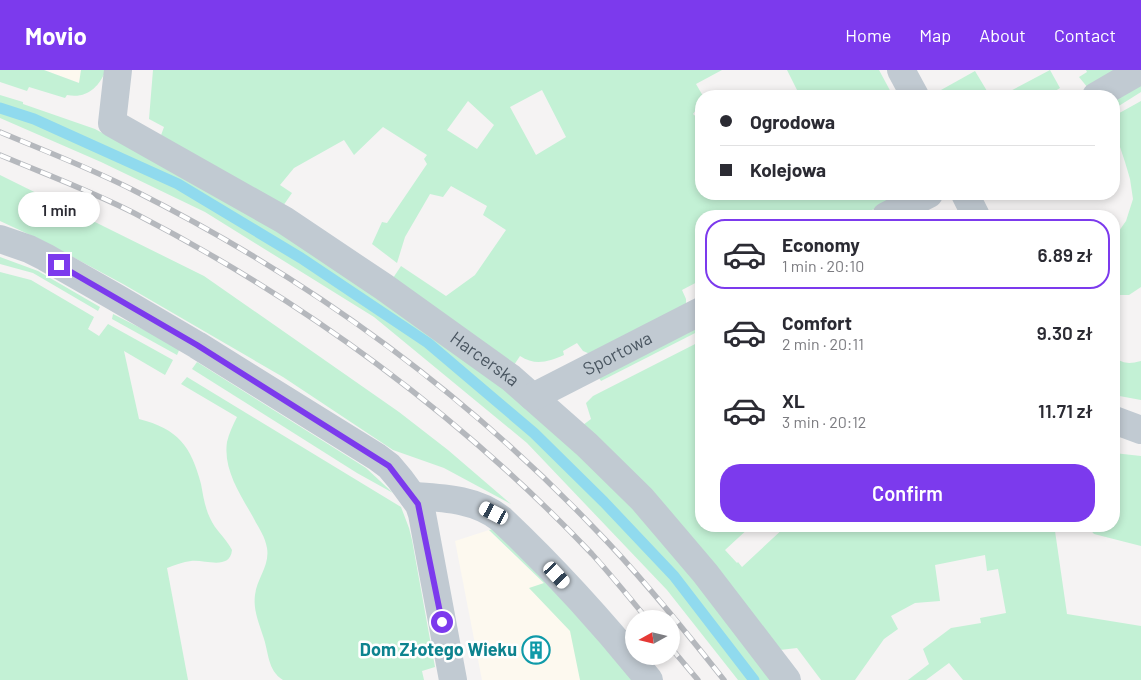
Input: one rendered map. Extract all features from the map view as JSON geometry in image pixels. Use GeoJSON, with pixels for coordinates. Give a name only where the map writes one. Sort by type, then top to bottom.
{"type":"FeatureCollection","features":[{"type":"Feature","properties":{"kind":"street","name":"Harcerska"},"geometry":{"type":"LineString","coordinates":[[118,70],[112,123],[284,220],[470,347],[533,397],[587,445],[642,500],[705,573],[787,680]]}},
{"type":"Feature","properties":{"kind":"street"},"geometry":{"type":"LineString","coordinates":[[901,70],[911,90]]}},
{"type":"Feature","properties":{"kind":"street"},"geometry":{"type":"LineString","coordinates":[[1106,90],[1141,70]]}},
{"type":"Feature","properties":{"kind":"street"},"geometry":{"type":"LineString","coordinates":[[898,210],[917,200]]}},
{"type":"Feature","properties":{"kind":"street"},"geometry":{"type":"LineString","coordinates":[[0,240],[29,249],[45,257],[197,345],[389,466],[413,496],[422,514],[453,680]]}},
{"type":"Feature","properties":{"kind":"street","name":"Sportowa"},"geometry":{"type":"LineString","coordinates":[[533,397],[695,314]]}},
{"type":"Feature","properties":{"kind":"street"},"geometry":{"type":"LineString","coordinates":[[1120,422],[1141,430]]}},
{"type":"Feature","properties":{"kind":"street"},"geometry":{"type":"LineString","coordinates":[[413,496],[464,502],[484,508],[501,519],[596,617],[649,680]]}},
{"type":"Feature","properties":{"kind":"shaded area"},"geometry":{"type":"Polygon","coordinates":[[[44,70],[81,70],[80,83],[44,70]]]}},
{"type":"Feature","properties":{"kind":"shaded area"},"geometry":{"type":"Polygon","coordinates":[[[489,530],[561,600],[629,680],[482,680],[455,541],[489,530]]]}},
{"type":"Feature","properties":{"kind":"green space"},"geometry":{"type":"Polygon","coordinates":[[[0,70],[44,70],[79,83],[81,70],[106,70],[100,82],[91,90],[81,95],[67,95],[65,98],[29,87],[27,91],[0,82],[0,70]]]}},
{"type":"Feature","properties":{"kind":"green space"},"geometry":{"type":"Polygon","coordinates":[[[153,70],[722,70],[696,84],[700,90],[695,90],[695,111],[693,114],[695,116],[695,200],[892,200],[872,210],[695,210],[695,283],[682,290],[686,299],[686,305],[590,354],[583,351],[577,343],[563,351],[564,355],[552,360],[536,362],[520,356],[514,365],[393,278],[401,266],[446,296],[475,275],[506,230],[483,215],[487,206],[451,186],[443,197],[430,194],[405,237],[397,263],[372,244],[382,222],[387,223],[427,164],[424,159],[427,155],[383,127],[354,155],[344,140],[294,168],[280,185],[292,193],[283,206],[160,138],[164,127],[149,119],[153,70]],[[542,90],[510,107],[536,155],[566,137],[542,90]],[[468,101],[447,130],[477,149],[494,125],[468,101]]]}},
{"type":"Feature","properties":{"kind":"green space"},"geometry":{"type":"Polygon","coordinates":[[[787,70],[879,70],[890,90],[797,90],[787,70]]]}},
{"type":"Feature","properties":{"kind":"green space"},"geometry":{"type":"Polygon","coordinates":[[[1050,70],[1060,88],[1057,90],[1012,90],[1050,70]]]}},
{"type":"Feature","properties":{"kind":"green space"},"geometry":{"type":"Polygon","coordinates":[[[1086,70],[1119,70],[1088,88],[1079,77],[1087,72],[1086,70]]]}},
{"type":"Feature","properties":{"kind":"green space"},"geometry":{"type":"Polygon","coordinates":[[[975,71],[986,90],[941,90],[975,71]]]}},
{"type":"Feature","properties":{"kind":"green space"},"geometry":{"type":"Polygon","coordinates":[[[1141,83],[1141,92],[1120,105],[1120,96],[1141,83]]]}},
{"type":"Feature","properties":{"kind":"green space"},"geometry":{"type":"Polygon","coordinates":[[[0,95],[95,129],[249,212],[321,258],[523,402],[630,505],[689,571],[773,680],[738,680],[667,590],[527,443],[374,317],[205,212],[101,162],[0,118],[0,95]]]}},
{"type":"Feature","properties":{"kind":"green space"},"geometry":{"type":"Polygon","coordinates":[[[1141,101],[1141,287],[1129,295],[1120,295],[1120,230],[1126,221],[1133,199],[1130,179],[1120,147],[1120,113],[1141,101]]]}},
{"type":"Feature","properties":{"kind":"green space"},"geometry":{"type":"Polygon","coordinates":[[[0,175],[204,276],[399,412],[448,450],[511,504],[444,468],[393,450],[283,377],[123,284],[41,240],[0,221],[0,175]]]}},
{"type":"Feature","properties":{"kind":"green space"},"geometry":{"type":"Polygon","coordinates":[[[0,257],[38,271],[100,307],[98,311],[33,273],[0,264],[0,257]]]}},
{"type":"Feature","properties":{"kind":"green space"},"geometry":{"type":"Polygon","coordinates":[[[0,272],[31,280],[94,317],[88,329],[99,336],[108,324],[173,360],[165,375],[124,351],[139,419],[164,428],[181,441],[187,449],[197,471],[208,514],[232,550],[227,560],[222,562],[191,561],[167,568],[188,680],[0,680],[0,272]]]}},
{"type":"Feature","properties":{"kind":"green space"},"geometry":{"type":"Polygon","coordinates":[[[113,314],[180,348],[177,355],[112,319],[113,314]]]}},
{"type":"Feature","properties":{"kind":"green space"},"geometry":{"type":"Polygon","coordinates":[[[695,326],[695,333],[601,381],[598,376],[695,326]]]}},
{"type":"Feature","properties":{"kind":"green space"},"geometry":{"type":"Polygon","coordinates":[[[695,344],[695,532],[744,532],[725,550],[742,567],[780,532],[1055,532],[1067,614],[1141,626],[1141,680],[963,680],[949,663],[926,680],[908,680],[929,664],[923,649],[951,628],[981,623],[980,618],[1006,613],[998,569],[987,571],[985,555],[935,565],[940,601],[915,603],[891,616],[898,629],[884,639],[855,680],[821,680],[797,648],[780,650],[583,425],[591,419],[586,403],[593,396],[695,344]]]}},
{"type":"Feature","properties":{"kind":"green space"},"geometry":{"type":"Polygon","coordinates":[[[1120,360],[1127,363],[1141,361],[1141,400],[1120,396],[1120,360]]]}},
{"type":"Feature","properties":{"kind":"green space"},"geometry":{"type":"Polygon","coordinates":[[[197,362],[366,468],[393,493],[357,473],[192,369],[197,362]]]}},
{"type":"Feature","properties":{"kind":"green space"},"geometry":{"type":"Polygon","coordinates":[[[187,377],[401,507],[412,540],[435,667],[422,671],[424,680],[283,680],[274,671],[269,660],[255,606],[256,589],[267,561],[267,548],[265,540],[230,472],[226,452],[230,432],[237,417],[181,384],[187,377]]]}},
{"type":"Feature","properties":{"kind":"green space"},"geometry":{"type":"Polygon","coordinates":[[[1120,454],[1141,456],[1141,546],[1092,532],[1120,532],[1120,454]]]}},
{"type":"Feature","properties":{"kind":"green space"},"geometry":{"type":"Polygon","coordinates":[[[493,529],[638,680],[580,680],[570,631],[529,588],[544,583],[489,530],[493,529]]]}},
{"type":"Feature","properties":{"kind":"waterway"},"geometry":{"type":"LineString","coordinates":[[0,108],[34,119],[178,184],[301,258],[428,343],[534,433],[604,502],[674,576],[754,680]]}},
{"type":"Feature","properties":{"kind":"railway"},"geometry":{"type":"LineString","coordinates":[[0,132],[102,175],[198,225],[321,299],[380,340],[437,384],[544,478],[629,565],[724,680]]}},
{"type":"Feature","properties":{"kind":"railway"},"geometry":{"type":"LineString","coordinates":[[0,155],[85,190],[134,213],[258,283],[318,322],[377,364],[489,454],[592,554],[640,610]]}},
{"type":"Feature","properties":{"kind":"railway"},"geometry":{"type":"LineString","coordinates":[[680,659],[698,680]]}},
{"type":"Feature","properties":{"kind":"place","name":"Dom Złotego Wieku"},"geometry":{"type":"Point","coordinates":[536,650]}},
{"type":"Feature","properties":{"kind":"route"},"geometry":{"type":"LineString","coordinates":[[59,265],[197,345],[389,466],[413,496],[422,514],[442,622]]}}]}
